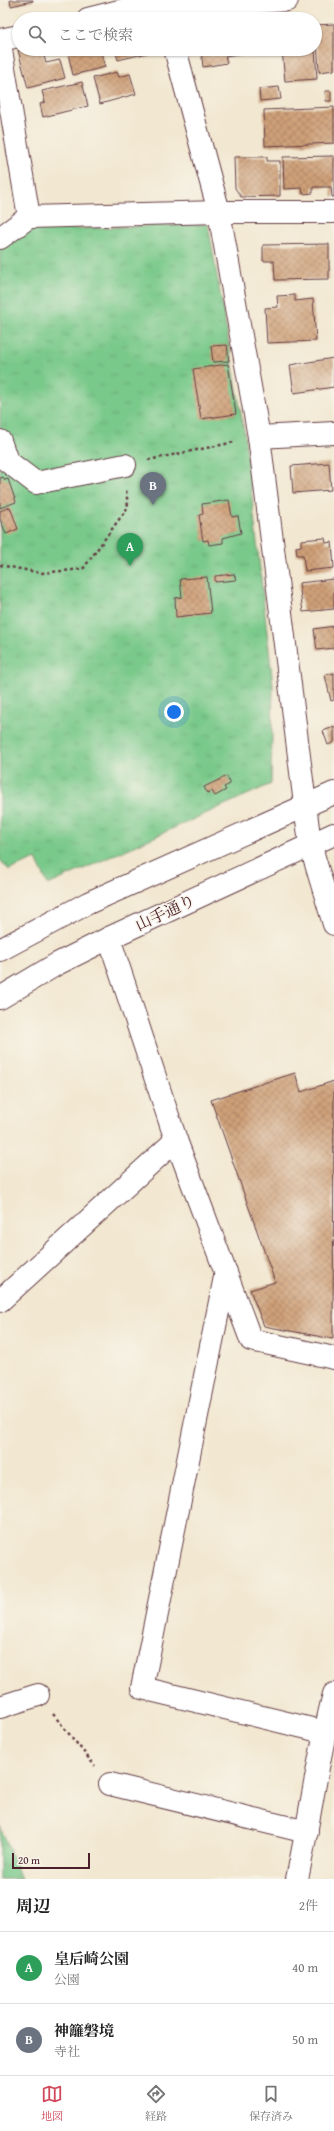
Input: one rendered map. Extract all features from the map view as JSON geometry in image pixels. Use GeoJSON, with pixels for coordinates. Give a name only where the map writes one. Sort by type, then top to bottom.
{"type":"FeatureCollection","features":[{"type":"Feature","properties":{"kind":"street"},"geometry":{"type":"LineString","coordinates":[[183,12],[287,0]]}},
{"type":"Feature","properties":{"kind":"street"},"geometry":{"type":"LineString","coordinates":[[118,12],[143,6],[160,12]]}},
{"type":"Feature","properties":{"kind":"street"},"geometry":{"type":"LineString","coordinates":[[0,40],[12,37]]}},
{"type":"Feature","properties":{"kind":"street"},"geometry":{"type":"LineString","coordinates":[[0,44],[29,217]]}},
{"type":"Feature","properties":{"kind":"street"},"geometry":{"type":"LineString","coordinates":[[177,56],[219,212],[259,438],[304,806],[310,844],[334,924]]}},
{"type":"Feature","properties":{"kind":"street"},"geometry":{"type":"LineString","coordinates":[[0,238],[29,217],[219,212],[334,212]]}},
{"type":"Feature","properties":{"kind":"street"},"geometry":{"type":"LineString","coordinates":[[259,438],[334,434]]}},
{"type":"Feature","properties":{"kind":"street"},"geometry":{"type":"LineString","coordinates":[[0,441],[7,461],[36,483],[124,465]]}},
{"type":"Feature","properties":{"kind":"street"},"geometry":{"type":"LineString","coordinates":[[0,950],[88,903],[334,793]]}},
{"type":"Feature","properties":{"kind":"street","name":"山手通り"},"geometry":{"type":"LineString","coordinates":[[0,998],[58,964],[109,938],[334,834]]}},
{"type":"Feature","properties":{"kind":"street"},"geometry":{"type":"LineString","coordinates":[[109,938],[176,1140],[251,1340],[334,1358]]}},
{"type":"Feature","properties":{"kind":"street"},"geometry":{"type":"LineString","coordinates":[[0,1301],[176,1140]]}},
{"type":"Feature","properties":{"kind":"street"},"geometry":{"type":"LineString","coordinates":[[226,1272],[142,1688],[324,1732]]}},
{"type":"Feature","properties":{"kind":"street"},"geometry":{"type":"LineString","coordinates":[[297,1879],[307,1832],[324,1732],[334,1694]]}},
{"type":"Feature","properties":{"kind":"street"},"geometry":{"type":"LineString","coordinates":[[0,1707],[38,1695]]}},
{"type":"Feature","properties":{"kind":"street"},"geometry":{"type":"LineString","coordinates":[[110,1784],[307,1832]]}},
{"type":"Feature","properties":{"kind":"path"},"geometry":{"type":"LineString","coordinates":[[0,565],[41,573],[83,569],[128,508],[124,465],[259,438]]}},
{"type":"Feature","properties":{"kind":"path"},"geometry":{"type":"LineString","coordinates":[[38,1695],[110,1784]]}},
{"type":"Feature","properties":{"kind":"green space"},"geometry":{"type":"Polygon","coordinates":[[[208,224],[245,436],[273,685],[271,784],[48,885],[36,859],[9,870],[0,860],[0,231],[208,224]]]}},
{"type":"Feature","properties":{"kind":"green space"},"geometry":{"type":"Polygon","coordinates":[[[0,1826],[21,1879],[0,1879],[0,1826]]]}},
{"type":"Feature","properties":{"kind":"building"},"geometry":{"type":"Polygon","coordinates":[[[10,0],[33,0],[33,1],[11,6],[10,0]]]}},
{"type":"Feature","properties":{"kind":"building"},"geometry":{"type":"Polygon","coordinates":[[[334,24],[334,70],[319,72],[318,56],[322,56],[322,25],[334,24]]]}},
{"type":"Feature","properties":{"kind":"building"},"geometry":{"type":"Polygon","coordinates":[[[20,56],[44,56],[46,63],[60,60],[65,78],[28,88],[20,56]]]}},
{"type":"Feature","properties":{"kind":"building"},"geometry":{"type":"Polygon","coordinates":[[[69,56],[102,56],[105,67],[73,75],[69,56]]]}},
{"type":"Feature","properties":{"kind":"building"},"geometry":{"type":"Polygon","coordinates":[[[117,56],[135,56],[118,60],[117,56]]]}},
{"type":"Feature","properties":{"kind":"building"},"geometry":{"type":"Polygon","coordinates":[[[202,56],[225,56],[227,63],[203,67],[202,56]]]}},
{"type":"Feature","properties":{"kind":"building"},"geometry":{"type":"Polygon","coordinates":[[[283,56],[315,56],[317,79],[285,81],[283,56]]]}},
{"type":"Feature","properties":{"kind":"building"},"geometry":{"type":"Polygon","coordinates":[[[117,72],[119,77],[130,74],[136,94],[100,104],[93,78],[117,72]]]}},
{"type":"Feature","properties":{"kind":"building"},"geometry":{"type":"Polygon","coordinates":[[[82,82],[88,106],[43,117],[40,104],[45,102],[42,91],[82,82]]]}},
{"type":"Feature","properties":{"kind":"building"},"geometry":{"type":"Polygon","coordinates":[[[279,87],[281,99],[260,101],[259,89],[279,87]]]}},
{"type":"Feature","properties":{"kind":"building"},"geometry":{"type":"Polygon","coordinates":[[[325,91],[331,91],[331,101],[326,101],[325,91]]]}},
{"type":"Feature","properties":{"kind":"building"},"geometry":{"type":"Polygon","coordinates":[[[334,107],[334,143],[265,146],[264,110],[334,107]]]}},
{"type":"Feature","properties":{"kind":"building"},"geometry":{"type":"Polygon","coordinates":[[[334,156],[334,197],[332,197],[331,187],[313,187],[313,193],[303,194],[302,188],[284,189],[283,157],[334,156]]]}},
{"type":"Feature","properties":{"kind":"building"},"geometry":{"type":"Polygon","coordinates":[[[234,157],[267,157],[267,161],[280,161],[280,196],[241,197],[235,188],[234,157]]]}},
{"type":"Feature","properties":{"kind":"building"},"geometry":{"type":"Polygon","coordinates":[[[329,244],[329,279],[275,280],[274,261],[263,261],[263,245],[329,244]]]}},
{"type":"Feature","properties":{"kind":"building"},"geometry":{"type":"Polygon","coordinates":[[[295,295],[295,301],[313,299],[316,341],[267,343],[265,308],[278,307],[277,296],[295,295]]]}},
{"type":"Feature","properties":{"kind":"building"},"geometry":{"type":"Polygon","coordinates":[[[227,345],[229,361],[213,362],[211,346],[227,345]]]}},
{"type":"Feature","properties":{"kind":"building"},"geometry":{"type":"Polygon","coordinates":[[[334,358],[334,387],[294,393],[290,365],[334,358]]]}},
{"type":"Feature","properties":{"kind":"building"},"geometry":{"type":"Polygon","coordinates":[[[228,364],[236,414],[201,419],[193,369],[228,364]]]}},
{"type":"Feature","properties":{"kind":"building"},"geometry":{"type":"Polygon","coordinates":[[[329,463],[331,490],[293,493],[291,466],[329,463]]]}},
{"type":"Feature","properties":{"kind":"building"},"geometry":{"type":"Polygon","coordinates":[[[3,477],[5,480],[8,479],[16,502],[0,508],[0,478],[3,477]]]}},
{"type":"Feature","properties":{"kind":"building"},"geometry":{"type":"Polygon","coordinates":[[[229,500],[232,517],[238,516],[241,533],[223,538],[223,543],[209,545],[208,540],[203,541],[199,515],[203,514],[202,504],[229,500]]]}},
{"type":"Feature","properties":{"kind":"building"},"geometry":{"type":"Polygon","coordinates":[[[10,507],[18,529],[6,534],[0,519],[0,511],[10,507]]]}},
{"type":"Feature","properties":{"kind":"building"},"geometry":{"type":"Polygon","coordinates":[[[325,538],[326,543],[332,542],[334,568],[305,571],[303,555],[297,555],[296,547],[301,546],[301,540],[325,538]]]}},
{"type":"Feature","properties":{"kind":"building"},"geometry":{"type":"Polygon","coordinates":[[[234,574],[236,580],[215,582],[215,576],[234,574]]]}},
{"type":"Feature","properties":{"kind":"building"},"geometry":{"type":"Polygon","coordinates":[[[207,577],[211,613],[176,617],[175,598],[182,597],[180,579],[207,577]]]}},
{"type":"Feature","properties":{"kind":"building"},"geometry":{"type":"Polygon","coordinates":[[[334,579],[334,609],[303,612],[299,583],[334,579]]]}},
{"type":"Feature","properties":{"kind":"building"},"geometry":{"type":"Polygon","coordinates":[[[334,626],[334,648],[317,650],[314,629],[334,626]]]}},
{"type":"Feature","properties":{"kind":"building"},"geometry":{"type":"Polygon","coordinates":[[[334,673],[334,700],[331,701],[325,675],[334,673]]]}},
{"type":"Feature","properties":{"kind":"building"},"geometry":{"type":"Polygon","coordinates":[[[334,727],[334,742],[328,745],[323,731],[334,727]]]}},
{"type":"Feature","properties":{"kind":"building"},"geometry":{"type":"Polygon","coordinates":[[[227,776],[230,784],[224,787],[226,790],[215,796],[212,791],[207,793],[204,787],[227,776]]]}},
{"type":"Feature","properties":{"kind":"building"},"geometry":{"type":"Polygon","coordinates":[[[295,1073],[301,1092],[334,1081],[333,1339],[264,1326],[250,1290],[275,1282],[211,1100],[295,1073]]]}},
{"type":"Feature","properties":{"kind":"place","name":"神籬磐境"},"geometry":{"type":"Point","coordinates":[153,505]}},
{"type":"Feature","properties":{"kind":"place","name":"皇后崎公園"},"geometry":{"type":"Point","coordinates":[130,566]}}]}
